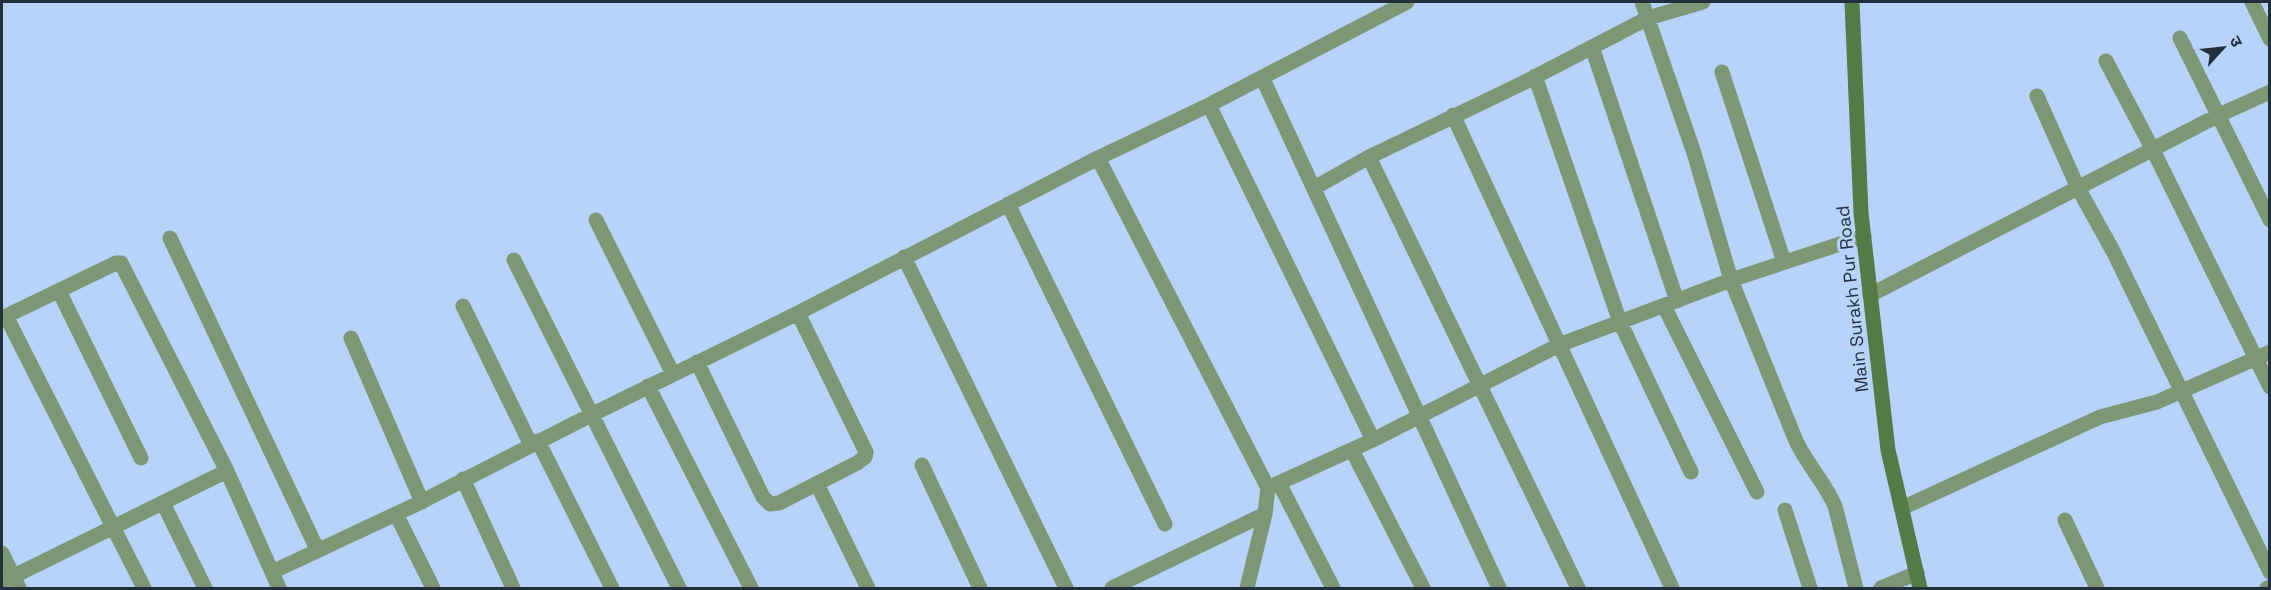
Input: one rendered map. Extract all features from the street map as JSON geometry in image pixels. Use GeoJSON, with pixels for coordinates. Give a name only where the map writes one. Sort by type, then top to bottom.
{"type":"FeatureCollection","features":[{"type":"Feature","properties":{"kind":"street"},"geometry":{"type":"LineString","coordinates":[[272,572],[317,549],[422,502],[534,443],[798,313],[1098,158],[1209,105],[1407,2]]}},
{"type":"Feature","properties":{"kind":"street"},"geometry":{"type":"LineString","coordinates":[[1642,2],[1694,153],[1731,280],[1796,441],[1804,458],[1835,506],[1856,588]]}},
{"type":"Feature","properties":{"kind":"street"},"geometry":{"type":"LineString","coordinates":[[1314,188],[1369,157],[1648,18],[1703,2]]}},
{"type":"Feature","properties":{"kind":"street","name":"Main Surakh Pur Road"},"geometry":{"type":"LineString","coordinates":[[1852,2],[1863,236],[1888,450],[1918,581]]}},
{"type":"Feature","properties":{"kind":"street"},"geometry":{"type":"LineString","coordinates":[[2252,2],[2270,39]]}},
{"type":"Feature","properties":{"kind":"street"},"geometry":{"type":"LineString","coordinates":[[2180,38],[2270,220]]}},
{"type":"Feature","properties":{"kind":"street"},"geometry":{"type":"LineString","coordinates":[[1592,47],[1670,303],[1757,492]]}},
{"type":"Feature","properties":{"kind":"street"},"geometry":{"type":"LineString","coordinates":[[2106,61],[2270,387]]}},
{"type":"Feature","properties":{"kind":"street"},"geometry":{"type":"LineString","coordinates":[[1722,72],[1784,262]]}},
{"type":"Feature","properties":{"kind":"street"},"geometry":{"type":"LineString","coordinates":[[1535,76],[1620,322],[1691,472]]}},
{"type":"Feature","properties":{"kind":"street"},"geometry":{"type":"LineString","coordinates":[[1262,77],[1499,588]]}},
{"type":"Feature","properties":{"kind":"street"},"geometry":{"type":"LineString","coordinates":[[1870,295],[2219,115],[2270,92]]}},
{"type":"Feature","properties":{"kind":"street"},"geometry":{"type":"LineString","coordinates":[[2037,96],[2078,188],[2113,251],[2270,572]]}},
{"type":"Feature","properties":{"kind":"street"},"geometry":{"type":"LineString","coordinates":[[1209,105],[1373,440]]}},
{"type":"Feature","properties":{"kind":"street"},"geometry":{"type":"LineString","coordinates":[[1453,115],[1672,588]]}},
{"type":"Feature","properties":{"kind":"street"},"geometry":{"type":"LineString","coordinates":[[1369,157],[1578,588]]}},
{"type":"Feature","properties":{"kind":"street"},"geometry":{"type":"LineString","coordinates":[[1098,158],[1273,485],[1333,588]]}},
{"type":"Feature","properties":{"kind":"street"},"geometry":{"type":"LineString","coordinates":[[1008,204],[1165,524]]}},
{"type":"Feature","properties":{"kind":"street"},"geometry":{"type":"LineString","coordinates":[[596,220],[673,374]]}},
{"type":"Feature","properties":{"kind":"street"},"geometry":{"type":"LineString","coordinates":[[1273,485],[1373,440],[1560,345],[1731,280],[1863,236]]}},
{"type":"Feature","properties":{"kind":"street"},"geometry":{"type":"LineString","coordinates":[[170,238],[317,549]]}},
{"type":"Feature","properties":{"kind":"street"},"geometry":{"type":"LineString","coordinates":[[904,257],[1066,588]]}},
{"type":"Feature","properties":{"kind":"street"},"geometry":{"type":"LineString","coordinates":[[514,260],[679,588]]}},
{"type":"Feature","properties":{"kind":"street"},"geometry":{"type":"LineString","coordinates":[[144,588],[4,317],[116,263],[123,265],[227,471],[279,588]]}},
{"type":"Feature","properties":{"kind":"street"},"geometry":{"type":"LineString","coordinates":[[59,291],[141,458]]}},
{"type":"Feature","properties":{"kind":"street"},"geometry":{"type":"LineString","coordinates":[[463,306],[612,588]]}},
{"type":"Feature","properties":{"kind":"street"},"geometry":{"type":"LineString","coordinates":[[697,362],[763,497],[770,504],[779,503],[857,463],[865,457],[866,452],[798,313]]}},
{"type":"Feature","properties":{"kind":"street"},"geometry":{"type":"LineString","coordinates":[[351,338],[422,502]]}},
{"type":"Feature","properties":{"kind":"street"},"geometry":{"type":"LineString","coordinates":[[1902,508],[2100,417],[2157,402],[2270,352]]}},
{"type":"Feature","properties":{"kind":"street"},"geometry":{"type":"LineString","coordinates":[[648,386],[751,588]]}},
{"type":"Feature","properties":{"kind":"street"},"geometry":{"type":"LineString","coordinates":[[1352,450],[1423,588]]}},
{"type":"Feature","properties":{"kind":"street"},"geometry":{"type":"LineString","coordinates":[[922,465],[980,588]]}},
{"type":"Feature","properties":{"kind":"street"},"geometry":{"type":"LineString","coordinates":[[2,553],[11,582],[112,527],[227,471]]}},
{"type":"Feature","properties":{"kind":"street"},"geometry":{"type":"LineString","coordinates":[[463,480],[513,588]]}},
{"type":"Feature","properties":{"kind":"street"},"geometry":{"type":"LineString","coordinates":[[817,484],[868,588]]}},
{"type":"Feature","properties":{"kind":"street"},"geometry":{"type":"LineString","coordinates":[[1247,588],[1273,485]]}},
{"type":"Feature","properties":{"kind":"street"},"geometry":{"type":"LineString","coordinates":[[163,502],[206,588]]}},
{"type":"Feature","properties":{"kind":"street"},"geometry":{"type":"LineString","coordinates":[[1785,510],[1810,588]]}},
{"type":"Feature","properties":{"kind":"street"},"geometry":{"type":"LineString","coordinates":[[396,514],[433,588]]}},
{"type":"Feature","properties":{"kind":"street"},"geometry":{"type":"LineString","coordinates":[[1112,588],[1265,514]]}},
{"type":"Feature","properties":{"kind":"street"},"geometry":{"type":"LineString","coordinates":[[2065,520],[2097,588]]}},
{"type":"Feature","properties":{"kind":"street"},"geometry":{"type":"LineString","coordinates":[[1881,588],[1918,581]]}}]}
